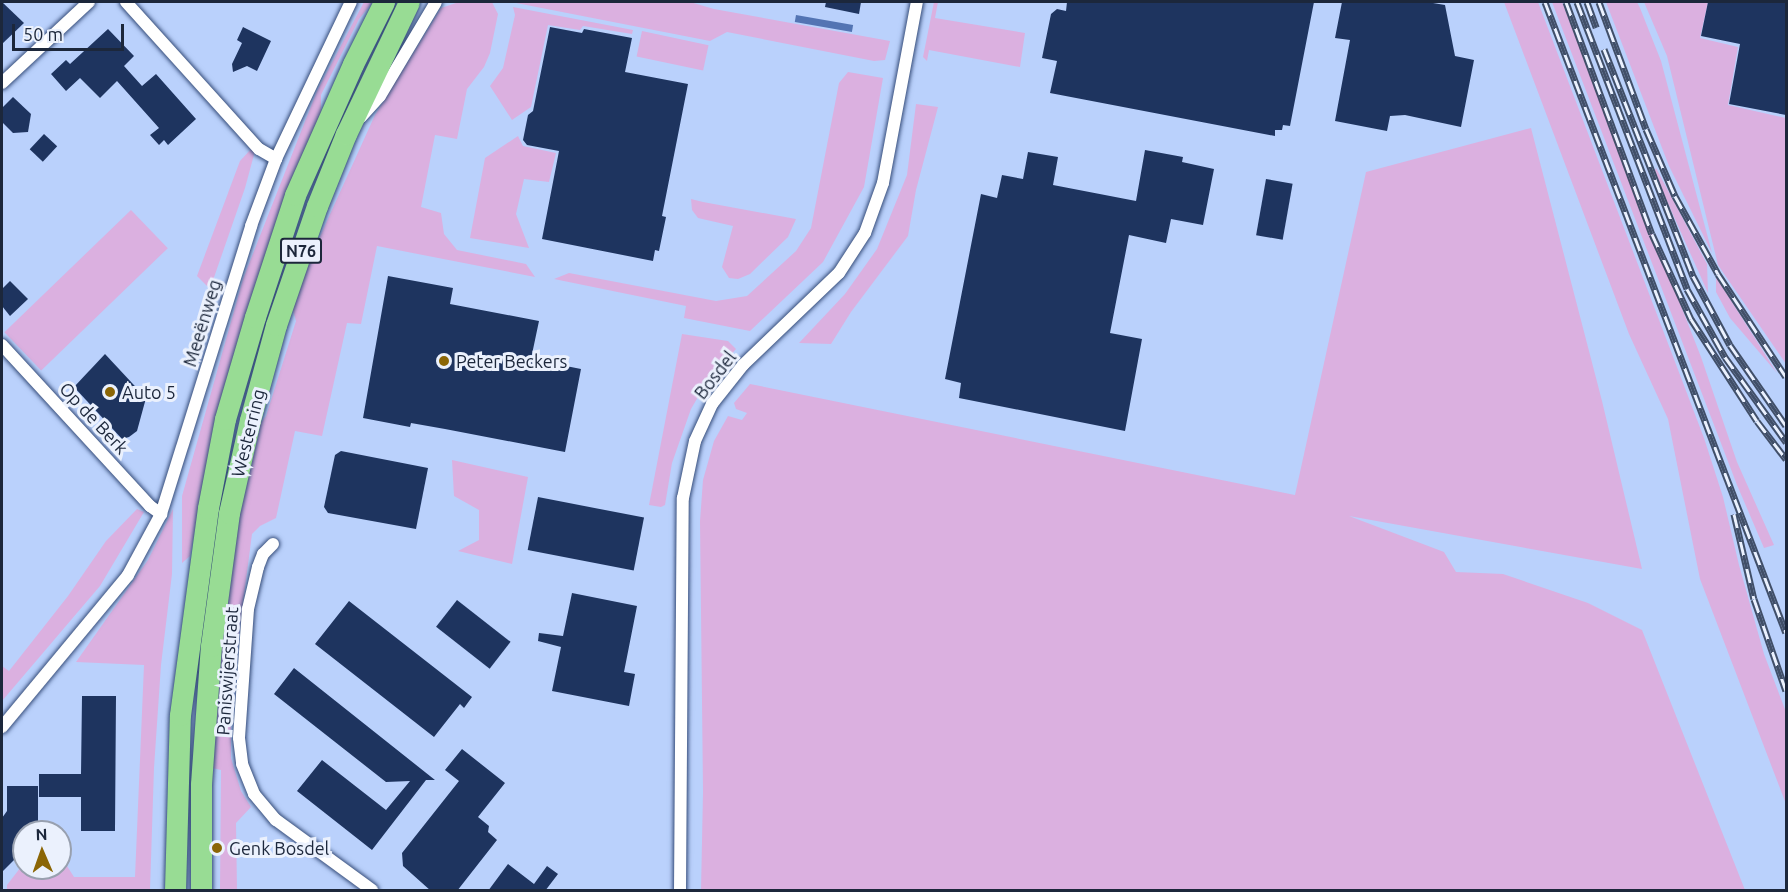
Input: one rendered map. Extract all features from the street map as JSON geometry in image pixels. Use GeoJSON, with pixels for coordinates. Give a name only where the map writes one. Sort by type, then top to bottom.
{"type":"FeatureCollection","features":[{"type":"Feature","properties":{"kind":"highway","name":"Westerring"},"geometry":{"type":"LineString","coordinates":[[175,891],[180,715],[208,508],[225,419],[255,317],[296,195],[353,64],[384,2]]}},
{"type":"Feature","properties":{"kind":"highway","name":"Westerring"},"geometry":{"type":"LineString","coordinates":[[201,891],[201,784],[204,718],[229,513],[276,325],[317,206],[346,134],[409,2]]}},
{"type":"Feature","properties":{"kind":"street"},"geometry":{"type":"LineString","coordinates":[[2,83],[89,2]]}},
{"type":"Feature","properties":{"kind":"street"},"geometry":{"type":"LineString","coordinates":[[126,2],[259,149],[276,159]]}},
{"type":"Feature","properties":{"kind":"street","name":"Meeënweg"},"geometry":{"type":"LineString","coordinates":[[2,727],[128,575],[161,514],[247,236],[276,159],[351,2]]}},
{"type":"Feature","properties":{"kind":"street"},"geometry":{"type":"LineString","coordinates":[[346,134],[380,96],[435,2]]}},
{"type":"Feature","properties":{"kind":"street","name":"Bosdel"},"geometry":{"type":"LineString","coordinates":[[680,891],[683,498],[694,441],[712,404],[743,364],[839,273],[865,233],[883,183],[917,2]]}},
{"type":"Feature","properties":{"kind":"street","name":"Op de Berk"},"geometry":{"type":"LineString","coordinates":[[2,345],[150,506],[161,514]]}},
{"type":"Feature","properties":{"kind":"street","name":"Paniswijerstraat"},"geometry":{"type":"LineString","coordinates":[[273,544],[263,554],[248,609],[238,738],[242,764],[254,794],[276,820],[372,891]]}},
{"type":"Feature","properties":{"kind":"shaded area"},"geometry":{"type":"Polygon","coordinates":[[[364,2],[373,2],[359,19],[321,95],[321,112],[209,455],[190,556],[182,563],[182,496],[243,279],[317,91],[364,2]]]}},
{"type":"Feature","properties":{"kind":"shaded area"},"geometry":{"type":"Polygon","coordinates":[[[459,2],[492,2],[498,14],[490,53],[484,67],[467,89],[457,139],[435,135],[421,207],[441,213],[444,234],[457,250],[526,264],[535,277],[377,246],[361,324],[347,323],[322,436],[295,431],[276,518],[260,526],[252,534],[231,695],[231,758],[241,791],[251,807],[236,823],[237,890],[220,890],[221,770],[212,768],[215,690],[236,530],[260,424],[266,416],[296,321],[292,307],[307,265],[375,115],[441,8],[459,2]]]}},
{"type":"Feature","properties":{"kind":"shaded area"},"geometry":{"type":"Polygon","coordinates":[[[511,2],[690,2],[714,9],[890,41],[885,60],[874,61],[727,32],[710,41],[511,2]]]}},
{"type":"Feature","properties":{"kind":"shaded area"},"geometry":{"type":"Polygon","coordinates":[[[934,2],[938,2],[935,18],[1025,33],[1020,67],[929,50],[927,61],[923,57],[934,2]]]}},
{"type":"Feature","properties":{"kind":"shaded area"},"geometry":{"type":"Polygon","coordinates":[[[1504,2],[1538,2],[1704,438],[1723,497],[1764,654],[1786,712],[1786,804],[1700,579],[1668,419],[1629,334],[1504,2]]]}},
{"type":"Feature","properties":{"kind":"shaded area"},"geometry":{"type":"Polygon","coordinates":[[[1552,2],[1562,2],[1701,357],[1737,462],[1774,545],[1764,548],[1737,485],[1552,2]]]}},
{"type":"Feature","properties":{"kind":"shaded area"},"geometry":{"type":"Polygon","coordinates":[[[1606,2],[1637,2],[1640,8],[1661,61],[1712,253],[1669,166],[1606,2]]]}},
{"type":"Feature","properties":{"kind":"shaded area"},"geometry":{"type":"Polygon","coordinates":[[[1644,2],[1708,2],[1700,38],[1738,47],[1728,105],[1786,118],[1786,364],[1718,265],[1667,56],[1644,2]]]}},
{"type":"Feature","properties":{"kind":"shaded area"},"geometry":{"type":"Polygon","coordinates":[[[513,7],[633,30],[632,34],[583,26],[580,30],[548,25],[531,107],[512,120],[490,86],[503,68],[515,15],[513,7]]]}},
{"type":"Feature","properties":{"kind":"shaded area"},"geometry":{"type":"Polygon","coordinates":[[[642,31],[709,45],[703,71],[637,56],[642,31]]]}},
{"type":"Feature","properties":{"kind":"shaded area"},"geometry":{"type":"Polygon","coordinates":[[[848,72],[883,78],[864,187],[823,262],[750,331],[684,318],[686,306],[554,279],[569,273],[716,301],[747,296],[796,251],[811,228],[839,83],[848,72]]]}},
{"type":"Feature","properties":{"kind":"shaded area"},"geometry":{"type":"Polygon","coordinates":[[[916,104],[938,107],[916,190],[908,236],[851,312],[831,344],[799,343],[845,294],[877,249],[907,175],[916,104]]]}},
{"type":"Feature","properties":{"kind":"shaded area"},"geometry":{"type":"Polygon","coordinates":[[[1531,128],[1602,401],[1642,569],[1349,516],[1444,552],[1456,572],[1503,574],[1588,603],[1642,630],[1745,890],[701,890],[703,792],[700,521],[703,480],[714,441],[728,416],[742,420],[747,413],[736,409],[734,403],[750,384],[1295,495],[1366,172],[1531,128]]]}},
{"type":"Feature","properties":{"kind":"shaded area"},"geometry":{"type":"Polygon","coordinates":[[[518,136],[523,146],[556,153],[549,182],[524,179],[516,214],[529,248],[470,238],[485,158],[518,136]]]}},
{"type":"Feature","properties":{"kind":"shaded area"},"geometry":{"type":"Polygon","coordinates":[[[251,149],[255,151],[245,188],[211,286],[207,286],[197,276],[240,161],[251,149]]]}},
{"type":"Feature","properties":{"kind":"shaded area"},"geometry":{"type":"Polygon","coordinates":[[[1656,168],[1707,264],[1708,293],[1654,172],[1656,168]]]}},
{"type":"Feature","properties":{"kind":"shaded area"},"geometry":{"type":"Polygon","coordinates":[[[691,199],[796,219],[788,237],[750,274],[738,279],[729,278],[722,267],[733,226],[698,218],[692,210],[691,199]]]}},
{"type":"Feature","properties":{"kind":"shaded area"},"geometry":{"type":"Polygon","coordinates":[[[131,210],[168,248],[41,370],[4,332],[131,210]]]}},
{"type":"Feature","properties":{"kind":"shaded area"},"geometry":{"type":"Polygon","coordinates":[[[1716,277],[1777,373],[1730,318],[1716,292],[1716,277]]]}},
{"type":"Feature","properties":{"kind":"shaded area"},"geometry":{"type":"Polygon","coordinates":[[[682,334],[728,341],[736,349],[705,385],[691,409],[672,463],[665,505],[661,507],[649,505],[682,334]]]}},
{"type":"Feature","properties":{"kind":"shaded area"},"geometry":{"type":"Polygon","coordinates":[[[452,460],[528,477],[512,564],[458,551],[479,540],[479,510],[454,496],[452,460]]]}},
{"type":"Feature","properties":{"kind":"shaded area"},"geometry":{"type":"Polygon","coordinates":[[[137,509],[144,512],[100,586],[2,701],[2,666],[9,671],[68,596],[106,541],[137,509]]]}},
{"type":"Feature","properties":{"kind":"shaded area"},"geometry":{"type":"Polygon","coordinates":[[[173,509],[172,574],[161,665],[154,768],[150,890],[7,890],[7,885],[12,879],[72,880],[72,874],[74,877],[135,877],[144,665],[76,662],[148,560],[173,509]]]}},
{"type":"Feature","properties":{"kind":"water"},"geometry":{"type":"Polygon","coordinates":[[[796,15],[853,25],[852,32],[795,22],[796,15]]]}},
{"type":"Feature","properties":{"kind":"building"},"geometry":{"type":"Polygon","coordinates":[[[2,2],[24,23],[2,44],[2,2]]]}},
{"type":"Feature","properties":{"kind":"building"},"geometry":{"type":"Polygon","coordinates":[[[826,2],[861,2],[859,14],[825,7],[826,2]]]}},
{"type":"Feature","properties":{"kind":"building"},"geometry":{"type":"Polygon","coordinates":[[[1067,2],[1314,2],[1290,126],[1283,125],[1282,130],[1275,130],[1275,136],[1050,93],[1057,61],[1042,58],[1051,14],[1057,9],[1066,11],[1067,2]]]}},
{"type":"Feature","properties":{"kind":"building"},"geometry":{"type":"Polygon","coordinates":[[[1342,2],[1427,2],[1445,5],[1455,56],[1474,60],[1461,127],[1405,115],[1390,116],[1387,131],[1335,121],[1350,40],[1335,38],[1342,2]]]}},
{"type":"Feature","properties":{"kind":"building"},"geometry":{"type":"Polygon","coordinates":[[[1708,2],[1786,2],[1786,115],[1729,104],[1740,44],[1701,36],[1708,2]]]}},
{"type":"Feature","properties":{"kind":"building"},"geometry":{"type":"Polygon","coordinates":[[[243,27],[271,41],[257,71],[247,66],[233,72],[232,64],[242,43],[237,40],[243,27]]]}},
{"type":"Feature","properties":{"kind":"building"},"geometry":{"type":"Polygon","coordinates":[[[550,27],[582,33],[584,29],[632,38],[625,72],[688,84],[662,216],[666,217],[659,251],[655,250],[653,261],[542,239],[559,151],[527,145],[523,140],[528,115],[533,111],[550,27]]]}},
{"type":"Feature","properties":{"kind":"building"},"geometry":{"type":"Polygon","coordinates":[[[108,29],[134,56],[124,66],[142,86],[156,74],[196,119],[168,145],[164,140],[159,145],[150,135],[159,128],[117,81],[100,98],[80,78],[66,91],[51,74],[66,60],[70,64],[108,29]]]}},
{"type":"Feature","properties":{"kind":"building"},"geometry":{"type":"Polygon","coordinates":[[[13,97],[31,114],[28,132],[13,133],[2,122],[2,108],[13,97]]]}},
{"type":"Feature","properties":{"kind":"building"},"geometry":{"type":"Polygon","coordinates":[[[44,134],[57,146],[43,162],[30,149],[44,134]]]}},
{"type":"Feature","properties":{"kind":"building"},"geometry":{"type":"Polygon","coordinates":[[[1145,150],[1183,157],[1182,162],[1214,169],[1203,225],[1171,219],[1166,243],[1129,235],[1110,333],[1142,339],[1125,431],[959,398],[961,383],[945,379],[981,194],[997,198],[1002,175],[1023,179],[1028,152],[1058,157],[1053,185],[1136,201],[1145,150]]]}},
{"type":"Feature","properties":{"kind":"building"},"geometry":{"type":"Polygon","coordinates":[[[1266,179],[1293,184],[1283,240],[1256,235],[1266,179]]]}},
{"type":"Feature","properties":{"kind":"building"},"geometry":{"type":"Polygon","coordinates":[[[388,276],[453,288],[450,304],[539,321],[531,359],[581,369],[565,452],[411,423],[410,427],[363,418],[388,276]]]}},
{"type":"Feature","properties":{"kind":"building"},"geometry":{"type":"Polygon","coordinates":[[[10,281],[28,299],[10,316],[2,306],[2,289],[10,281]]]}},
{"type":"Feature","properties":{"kind":"building","name":"Auto 5"},"geometry":{"type":"Polygon","coordinates":[[[105,354],[146,398],[137,431],[122,439],[74,387],[105,354]]]}},
{"type":"Feature","properties":{"kind":"building"},"geometry":{"type":"Polygon","coordinates":[[[341,451],[428,468],[416,529],[328,513],[324,507],[335,455],[341,451]]]}},
{"type":"Feature","properties":{"kind":"building"},"geometry":{"type":"Polygon","coordinates":[[[538,497],[644,518],[634,571],[528,550],[538,497]]]}},
{"type":"Feature","properties":{"kind":"building"},"geometry":{"type":"Polygon","coordinates":[[[572,593],[637,606],[624,672],[635,674],[629,706],[552,691],[561,647],[538,641],[539,633],[563,636],[572,593]]]}},
{"type":"Feature","properties":{"kind":"building"},"geometry":{"type":"Polygon","coordinates":[[[457,600],[511,642],[490,669],[436,627],[457,600]]]}},
{"type":"Feature","properties":{"kind":"building"},"geometry":{"type":"Polygon","coordinates":[[[349,601],[472,697],[464,708],[460,704],[434,737],[315,644],[349,601]]]}},
{"type":"Feature","properties":{"kind":"building"},"geometry":{"type":"Polygon","coordinates":[[[294,668],[435,780],[426,780],[372,850],[297,791],[322,760],[386,810],[410,781],[386,782],[274,694],[294,668]]]}},
{"type":"Feature","properties":{"kind":"building"},"geometry":{"type":"Polygon","coordinates":[[[82,696],[116,696],[115,831],[81,831],[81,797],[39,797],[39,774],[81,774],[82,696]]]}},
{"type":"Feature","properties":{"kind":"building"},"geometry":{"type":"Polygon","coordinates":[[[462,749],[505,783],[478,817],[489,826],[488,832],[497,840],[457,891],[431,891],[403,866],[402,853],[459,781],[445,770],[462,749]]]}},
{"type":"Feature","properties":{"kind":"building"},"geometry":{"type":"Polygon","coordinates":[[[7,786],[38,786],[38,820],[12,820],[12,862],[2,872],[2,818],[7,811],[7,786]]]}},
{"type":"Feature","properties":{"kind":"building"},"geometry":{"type":"Polygon","coordinates":[[[508,864],[534,884],[547,866],[558,874],[545,891],[488,891],[508,864]]]}},
{"type":"Feature","properties":{"kind":"railway"},"geometry":{"type":"LineString","coordinates":[[1545,2],[1786,633]]}},
{"type":"Feature","properties":{"kind":"railway"},"geometry":{"type":"LineString","coordinates":[[1566,2],[1652,234],[1691,319],[1757,421],[1786,459]]}},
{"type":"Feature","properties":{"kind":"railway"},"geometry":{"type":"LineString","coordinates":[[1577,2],[1687,289],[1725,357],[1786,442]]}},
{"type":"Feature","properties":{"kind":"railway"},"geometry":{"type":"LineString","coordinates":[[1587,2],[1596,27]]}},
{"type":"Feature","properties":{"kind":"railway"},"geometry":{"type":"LineString","coordinates":[[1599,2],[1646,129],[1675,196],[1718,274],[1786,377]]}},
{"type":"Feature","properties":{"kind":"railway"},"geometry":{"type":"LineString","coordinates":[[1604,49],[1693,276],[1730,345],[1786,426]]}},
{"type":"Feature","properties":{"kind":"railway"},"geometry":{"type":"LineString","coordinates":[[1734,514],[1754,599],[1786,691]]}},
{"type":"Feature","properties":{"kind":"place","name":"Peter Beckers"},"geometry":{"type":"Point","coordinates":[444,361]}},
{"type":"Feature","properties":{"kind":"place","name":"Auto 5"},"geometry":{"type":"Point","coordinates":[110,392]}},
{"type":"Feature","properties":{"kind":"place","name":"Genk Bosdel"},"geometry":{"type":"Point","coordinates":[217,848]}}]}
